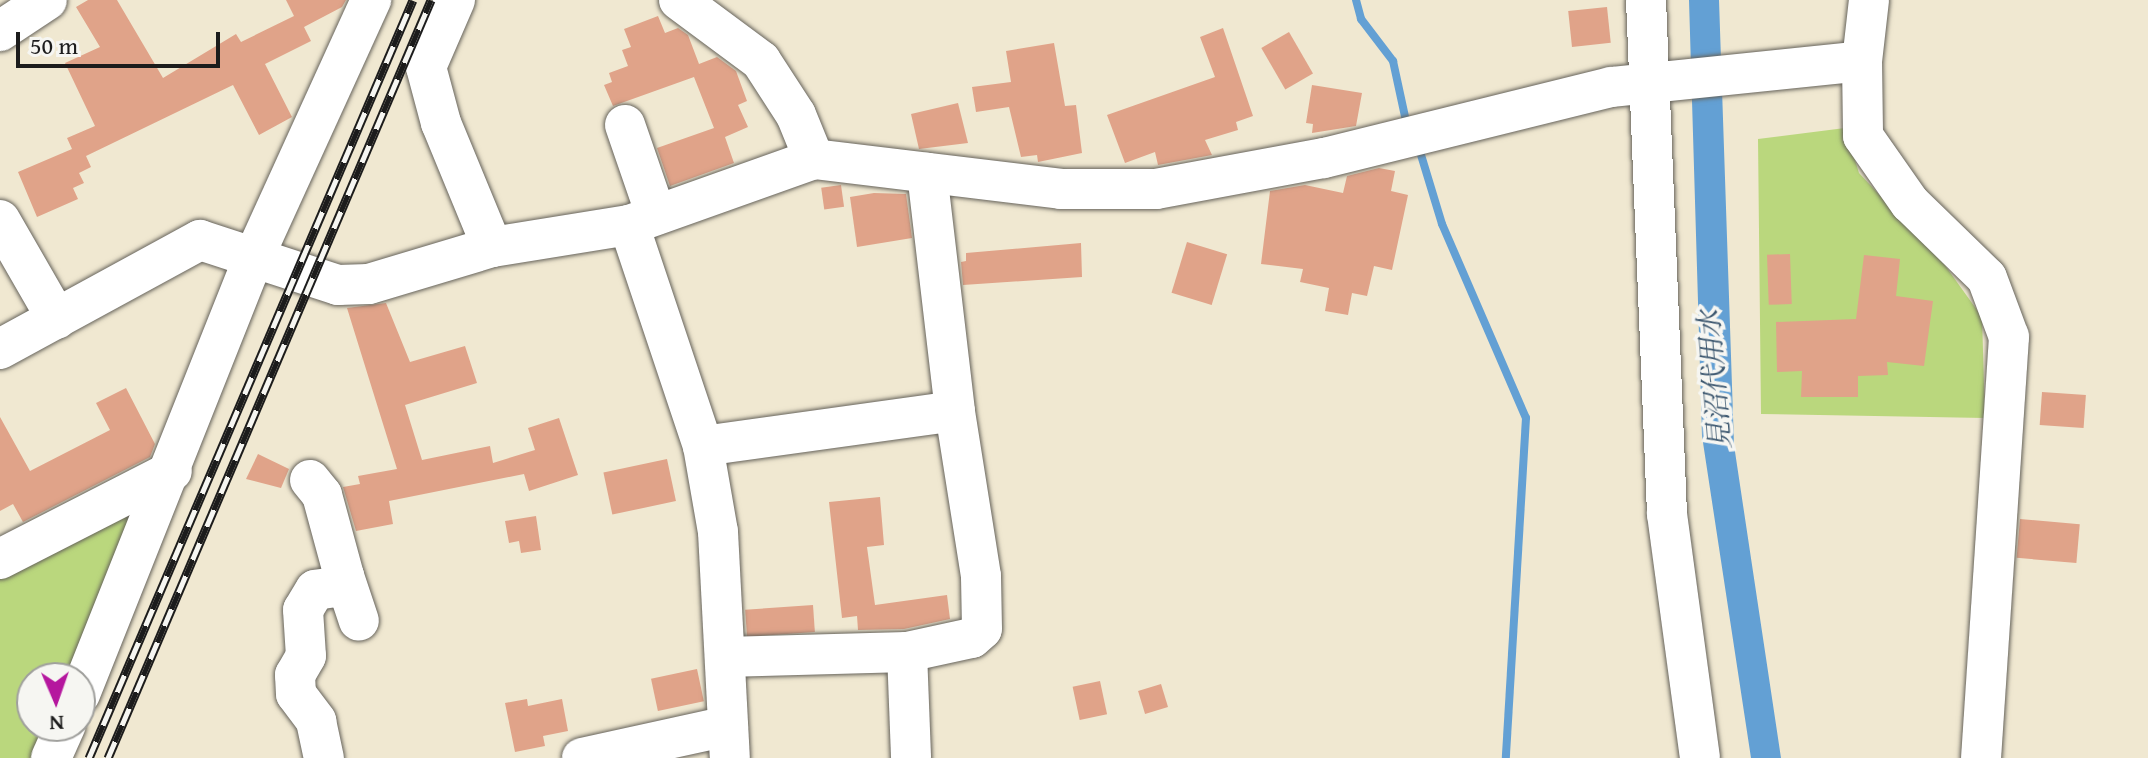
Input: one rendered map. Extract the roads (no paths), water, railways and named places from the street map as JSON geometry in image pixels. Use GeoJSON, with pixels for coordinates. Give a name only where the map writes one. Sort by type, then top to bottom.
{"type":"FeatureCollection","features":[{"type":"Feature","properties":{"kind":"street"},"geometry":{"type":"LineString","coordinates":[[0,31],[47,0]]}},
{"type":"Feature","properties":{"kind":"street"},"geometry":{"type":"LineString","coordinates":[[93,662],[172,471],[253,259],[371,0]]}},
{"type":"Feature","properties":{"kind":"street"},"geometry":{"type":"LineString","coordinates":[[455,0],[426,67],[441,123],[492,247]]}},
{"type":"Feature","properties":{"kind":"street"},"geometry":{"type":"LineString","coordinates":[[679,0],[761,61],[796,115],[814,159]]}},
{"type":"Feature","properties":{"kind":"street"},"geometry":{"type":"LineString","coordinates":[[1646,0],[1663,81],[1667,514],[1700,758]]}},
{"type":"Feature","properties":{"kind":"street"},"geometry":{"type":"LineString","coordinates":[[1869,0],[1862,61],[1863,136],[1910,203],[1987,278],[2009,337],[1981,758]]}},
{"type":"Feature","properties":{"kind":"street"},"geometry":{"type":"LineString","coordinates":[[0,349],[200,240],[338,285],[369,284],[492,247],[643,220],[814,159],[1061,189],[1156,189],[1324,158],[1611,87],[1862,61]]}},
{"type":"Feature","properties":{"kind":"street"},"geometry":{"type":"LineString","coordinates":[[582,758],[729,742],[718,532],[703,446],[643,220],[625,125]]}},
{"type":"Feature","properties":{"kind":"street"},"geometry":{"type":"LineString","coordinates":[[725,657],[907,652],[972,638],[982,629],[981,576],[955,411],[927,173]]}},
{"type":"Feature","properties":{"kind":"street"},"geometry":{"type":"LineString","coordinates":[[0,220],[57,319]]}},
{"type":"Feature","properties":{"kind":"street"},"geometry":{"type":"LineString","coordinates":[[703,446],[955,411]]}},
{"type":"Feature","properties":{"kind":"street"},"geometry":{"type":"LineString","coordinates":[[0,559],[172,471]]}},
{"type":"Feature","properties":{"kind":"street"},"geometry":{"type":"LineString","coordinates":[[310,480],[322,495],[359,621]]}},
{"type":"Feature","properties":{"kind":"street"},"geometry":{"type":"LineString","coordinates":[[324,758],[316,721],[296,694],[295,675],[306,656],[303,610],[315,590],[336,587],[344,576]]}},
{"type":"Feature","properties":{"kind":"street"},"geometry":{"type":"LineString","coordinates":[[907,652],[911,758]]}},
{"type":"Feature","properties":{"kind":"water","name":"見沼代用水"},"geometry":{"type":"Polygon","coordinates":[[[1689,0],[1719,0],[1734,445],[1781,758],[1751,758],[1702,436],[1689,0]]]}},
{"type":"Feature","properties":{"kind":"waterway"},"geometry":{"type":"LineString","coordinates":[[1356,0],[1361,19],[1393,61],[1407,126]]}},
{"type":"Feature","properties":{"kind":"waterway"},"geometry":{"type":"LineString","coordinates":[[1418,145],[1442,224],[1526,418],[1506,758]]}},
{"type":"Feature","properties":{"kind":"railway"},"geometry":{"type":"LineString","coordinates":[[89,758],[413,0]]}},
{"type":"Feature","properties":{"kind":"railway"},"geometry":{"type":"LineString","coordinates":[[108,758],[431,0]]}}]}
